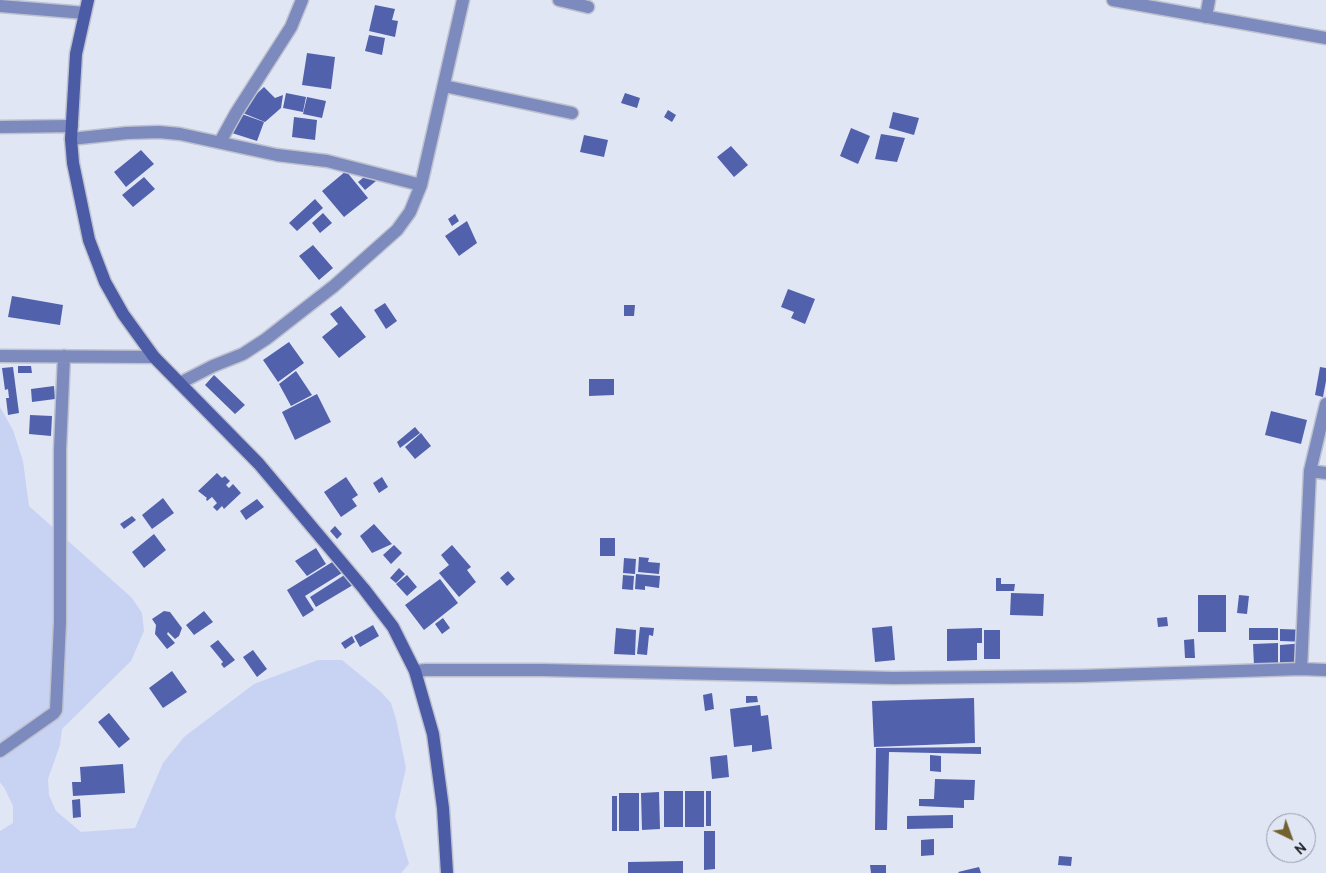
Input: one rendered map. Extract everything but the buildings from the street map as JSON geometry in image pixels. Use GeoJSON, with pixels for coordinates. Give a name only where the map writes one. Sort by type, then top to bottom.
{"type":"FeatureCollection","features":[{"type":"Feature","properties":{"kind":"main road"},"geometry":{"type":"LineString","coordinates":[[86,6],[76,54],[71,132],[73,163],[90,240],[104,282],[123,314],[154,357],[259,464],[364,589],[392,628],[415,671],[434,734],[447,873]]}},
{"type":"Feature","properties":{"kind":"street"},"geometry":{"type":"LineString","coordinates":[[220,142],[236,113],[291,27],[302,0]]}},
{"type":"Feature","properties":{"kind":"street"},"geometry":{"type":"LineString","coordinates":[[180,383],[255,347],[334,286],[398,230],[410,212],[421,185],[463,0]]}},
{"type":"Feature","properties":{"kind":"street"},"geometry":{"type":"LineString","coordinates":[[559,0],[588,7]]}},
{"type":"Feature","properties":{"kind":"street"},"geometry":{"type":"LineString","coordinates":[[1113,0],[1326,38]]}},
{"type":"Feature","properties":{"kind":"street"},"geometry":{"type":"LineString","coordinates":[[1206,17],[1210,0]]}},
{"type":"Feature","properties":{"kind":"street"},"geometry":{"type":"LineString","coordinates":[[0,6],[86,6]]}},
{"type":"Feature","properties":{"kind":"street"},"geometry":{"type":"LineString","coordinates":[[444,86],[572,113]]}},
{"type":"Feature","properties":{"kind":"street"},"geometry":{"type":"LineString","coordinates":[[0,127],[71,132],[158,132],[180,134],[278,155],[327,161],[421,185]]}},
{"type":"Feature","properties":{"kind":"street"},"geometry":{"type":"LineString","coordinates":[[0,356],[154,357]]}},
{"type":"Feature","properties":{"kind":"street"},"geometry":{"type":"LineString","coordinates":[[0,750],[56,710],[60,622],[60,450],[64,356]]}},
{"type":"Feature","properties":{"kind":"street"},"geometry":{"type":"LineString","coordinates":[[1301,669],[1310,471],[1326,404]]}},
{"type":"Feature","properties":{"kind":"street"},"geometry":{"type":"LineString","coordinates":[[1310,471],[1326,473]]}},
{"type":"Feature","properties":{"kind":"street"},"geometry":{"type":"LineString","coordinates":[[415,671],[542,670],[893,678],[1326,670]]}},
{"type":"Feature","properties":{"kind":"shaded area"},"geometry":{"type":"Polygon","coordinates":[[[0,407],[13,430],[23,461],[29,506],[132,598],[142,613],[144,631],[131,661],[62,729],[60,745],[48,779],[49,795],[56,811],[81,832],[135,828],[163,763],[184,737],[254,684],[318,660],[342,660],[380,691],[391,703],[396,719],[406,768],[395,816],[409,864],[401,873],[0,873],[0,831],[13,823],[13,806],[0,782],[0,407]]]}}]}
